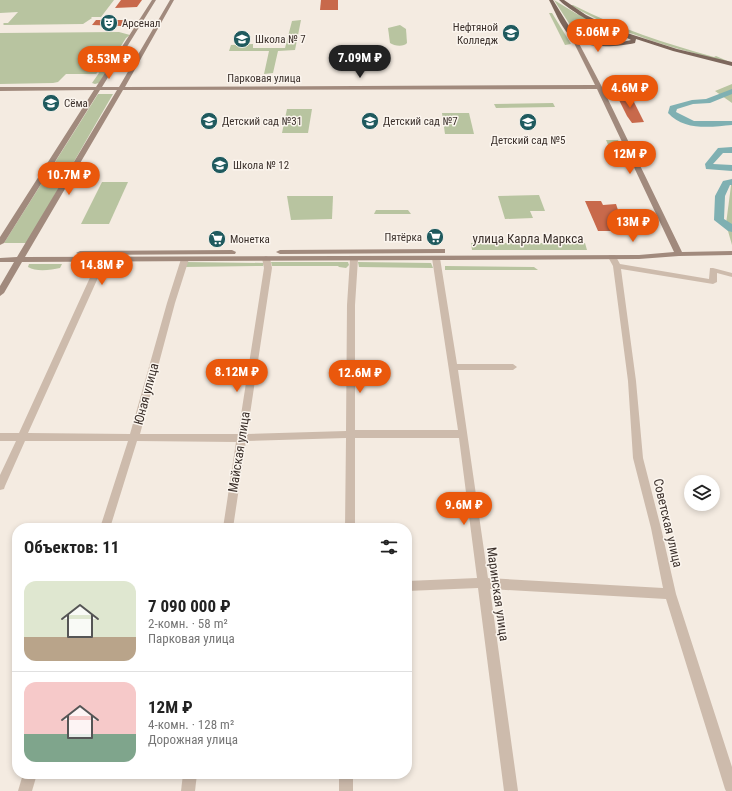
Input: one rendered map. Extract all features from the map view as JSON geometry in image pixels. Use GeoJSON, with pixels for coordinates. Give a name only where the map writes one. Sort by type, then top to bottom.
{"type":"FeatureCollection","features":[{"type":"Feature","properties":{"kind":"main road"},"geometry":{"type":"LineString","coordinates":[[0,243],[154,0]]}},
{"type":"Feature","properties":{"kind":"main road"},"geometry":{"type":"LineString","coordinates":[[0,293],[172,0]]}},
{"type":"Feature","properties":{"kind":"main road"},"geometry":{"type":"LineString","coordinates":[[551,0],[572,34],[624,137],[676,254],[732,253]]}},
{"type":"Feature","properties":{"kind":"main road"},"geometry":{"type":"LineString","coordinates":[[561,0],[584,16],[634,40],[632,42],[618,44]]}},
{"type":"Feature","properties":{"kind":"main road"},"geometry":{"type":"LineString","coordinates":[[572,34],[576,29],[601,26],[675,50]]}},
{"type":"Feature","properties":{"kind":"main road"},"geometry":{"type":"LineString","coordinates":[[572,34],[593,43],[611,44]]}},
{"type":"Feature","properties":{"kind":"main road"},"geometry":{"type":"LineString","coordinates":[[579,48],[587,45],[611,44],[653,46],[732,64]]}},
{"type":"Feature","properties":{"kind":"main road","name":"Парковая улица"},"geometry":{"type":"LineString","coordinates":[[0,89],[599,87]]}},
{"type":"Feature","properties":{"kind":"main road","name":"улица Карла Маркса"},"geometry":{"type":"LineString","coordinates":[[0,260],[21,257],[399,255],[589,252],[676,254]]}},
{"type":"Feature","properties":{"kind":"main road","name":"улица Карла Маркса"},"geometry":{"type":"LineString","coordinates":[[0,254],[21,257],[102,260],[266,258],[354,259],[399,255],[436,258],[614,262],[639,257],[676,254]]}},
{"type":"Feature","properties":{"kind":"street","name":"Майская улица"},"geometry":{"type":"LineString","coordinates":[[229,523],[268,268],[266,258]]}},
{"type":"Feature","properties":{"kind":"street","name":"Маринская улица"},"geometry":{"type":"LineString","coordinates":[[436,258],[463,434],[511,791]]}},
{"type":"Feature","properties":{"kind":"street","name":"Юная улица"},"geometry":{"type":"LineString","coordinates":[[107,523],[134,437],[171,303],[185,259]]}},
{"type":"Feature","properties":{"kind":"street"},"geometry":{"type":"LineString","coordinates":[[350,523],[351,304],[354,259]]}},
{"type":"Feature","properties":{"kind":"street"},"geometry":{"type":"LineString","coordinates":[[0,486],[102,260]]}},
{"type":"Feature","properties":{"kind":"street"},"geometry":{"type":"LineString","coordinates":[[614,262],[713,282],[713,270],[732,275]]}},
{"type":"Feature","properties":{"kind":"street","name":"Советская улица"},"geometry":{"type":"LineString","coordinates":[[614,262],[632,381],[638,458],[656,528],[670,594],[732,789]]}},
{"type":"Feature","properties":{"kind":"street"},"geometry":{"type":"LineString","coordinates":[[453,367],[512,367]]}},
{"type":"Feature","properties":{"kind":"street"},"geometry":{"type":"LineString","coordinates":[[0,437],[241,438],[350,434],[463,434]]}},
{"type":"Feature","properties":{"kind":"street"},"geometry":{"type":"LineString","coordinates":[[412,586],[482,583],[670,594]]}},
{"type":"Feature","properties":{"kind":"street"},"geometry":{"type":"LineString","coordinates":[[25,791],[29,779]]}},
{"type":"Feature","properties":{"kind":"street"},"geometry":{"type":"LineString","coordinates":[[188,791],[189,779]]}},
{"type":"Feature","properties":{"kind":"street"},"geometry":{"type":"LineString","coordinates":[[346,779],[346,791]]}},
{"type":"Feature","properties":{"kind":"green space"},"geometry":{"type":"Polygon","coordinates":[[[0,0],[114,0],[101,17],[91,17],[92,18],[83,24],[4,25],[4,23],[8,23],[18,12],[0,13],[0,0]]]}},
{"type":"Feature","properties":{"kind":"green space"},"geometry":{"type":"Polygon","coordinates":[[[554,0],[577,14],[602,25],[585,25],[572,28],[554,0]]]}},
{"type":"Feature","properties":{"kind":"green space"},"geometry":{"type":"Polygon","coordinates":[[[570,5],[642,35],[696,52],[714,57],[716,56],[732,63],[649,40],[609,24],[570,5]]]}},
{"type":"Feature","properties":{"kind":"green space"},"geometry":{"type":"Polygon","coordinates":[[[549,13],[552,13],[571,44],[565,45],[549,13]]]}},
{"type":"Feature","properties":{"kind":"green space"},"geometry":{"type":"Polygon","coordinates":[[[301,20],[295,50],[278,51],[273,73],[264,74],[269,51],[229,51],[231,45],[253,44],[253,48],[285,48],[292,21],[301,20]]]}},
{"type":"Feature","properties":{"kind":"green space"},"geometry":{"type":"Polygon","coordinates":[[[400,25],[406,29],[407,43],[399,46],[390,43],[388,28],[400,25]]]}},
{"type":"Feature","properties":{"kind":"green space"},"geometry":{"type":"Polygon","coordinates":[[[589,27],[603,29],[602,31],[589,32],[595,41],[582,39],[577,32],[583,28],[589,27]]]}},
{"type":"Feature","properties":{"kind":"green space"},"geometry":{"type":"Polygon","coordinates":[[[119,32],[130,35],[126,38],[99,83],[92,83],[99,73],[98,72],[96,74],[66,74],[58,82],[53,83],[0,84],[0,33],[119,32]]]}},
{"type":"Feature","properties":{"kind":"green space"},"geometry":{"type":"Polygon","coordinates":[[[732,84],[732,103],[715,91],[732,84]]]}},
{"type":"Feature","properties":{"kind":"green space"},"geometry":{"type":"Polygon","coordinates":[[[98,94],[113,94],[27,243],[4,243],[98,94]]]}},
{"type":"Feature","properties":{"kind":"green space"},"geometry":{"type":"Polygon","coordinates":[[[553,103],[555,107],[496,108],[494,104],[553,103]]]}},
{"type":"Feature","properties":{"kind":"green space"},"geometry":{"type":"Polygon","coordinates":[[[287,109],[312,109],[308,133],[282,133],[287,109]]]}},
{"type":"Feature","properties":{"kind":"green space"},"geometry":{"type":"Polygon","coordinates":[[[442,113],[469,113],[474,134],[445,134],[442,113]]]}},
{"type":"Feature","properties":{"kind":"green space"},"geometry":{"type":"Polygon","coordinates":[[[606,140],[618,140],[627,158],[614,158],[606,140]]]}},
{"type":"Feature","properties":{"kind":"green space"},"geometry":{"type":"Polygon","coordinates":[[[732,178],[732,245],[726,224],[732,178]]]}},
{"type":"Feature","properties":{"kind":"green space"},"geometry":{"type":"Polygon","coordinates":[[[102,182],[128,182],[109,224],[81,224],[102,182]]]}},
{"type":"Feature","properties":{"kind":"green space"},"geometry":{"type":"Polygon","coordinates":[[[539,195],[545,211],[530,211],[533,218],[505,219],[498,196],[539,195]]]}},
{"type":"Feature","properties":{"kind":"green space"},"geometry":{"type":"Polygon","coordinates":[[[287,196],[333,196],[332,219],[291,220],[287,196]]]}},
{"type":"Feature","properties":{"kind":"green space"},"geometry":{"type":"Polygon","coordinates":[[[376,210],[408,210],[411,214],[374,214],[376,210]]]}},
{"type":"Feature","properties":{"kind":"green space"},"geometry":{"type":"Polygon","coordinates":[[[471,243],[585,243],[587,250],[472,250],[471,243]]]}},
{"type":"Feature","properties":{"kind":"green space"},"geometry":{"type":"Polygon","coordinates":[[[73,262],[95,263],[92,269],[71,268],[73,262]]]}},
{"type":"Feature","properties":{"kind":"green space"},"geometry":{"type":"Polygon","coordinates":[[[185,262],[264,263],[263,266],[184,267],[185,262]]]}},
{"type":"Feature","properties":{"kind":"green space"},"geometry":{"type":"Polygon","coordinates":[[[271,262],[348,262],[349,265],[346,268],[338,266],[272,266],[271,262]]]}},
{"type":"Feature","properties":{"kind":"green space"},"geometry":{"type":"Polygon","coordinates":[[[358,262],[431,263],[433,268],[359,267],[358,262]]]}},
{"type":"Feature","properties":{"kind":"green space"},"geometry":{"type":"Polygon","coordinates":[[[29,264],[62,264],[60,268],[35,270],[28,267],[29,264]]]}},
{"type":"Feature","properties":{"kind":"green space"},"geometry":{"type":"Polygon","coordinates":[[[445,266],[534,267],[538,270],[445,270],[445,266]]]}},
{"type":"Feature","properties":{"kind":"building"},"geometry":{"type":"Polygon","coordinates":[[[121,0],[142,0],[137,7],[115,8],[121,0]]]}},
{"type":"Feature","properties":{"kind":"building"},"geometry":{"type":"Polygon","coordinates":[[[321,0],[338,0],[338,10],[320,10],[321,0]]]}},
{"type":"Feature","properties":{"kind":"building","name":"Арсенал"},"geometry":{"type":"Polygon","coordinates":[[[96,20],[125,20],[121,26],[92,25],[96,20]]]}},
{"type":"Feature","properties":{"kind":"building"},"geometry":{"type":"Polygon","coordinates":[[[625,94],[631,96],[644,122],[632,123],[627,116],[617,96],[625,94]]]}},
{"type":"Feature","properties":{"kind":"building"},"geometry":{"type":"Polygon","coordinates":[[[585,201],[601,201],[603,205],[616,204],[618,210],[630,210],[641,231],[598,231],[585,201]]]}},
{"type":"Feature","properties":{"kind":"waterway"},"geometry":{"type":"LineString","coordinates":[[732,91],[707,101],[692,102],[673,108],[672,113],[679,118],[693,123],[732,123]]}},
{"type":"Feature","properties":{"kind":"waterway"},"geometry":{"type":"LineString","coordinates":[[732,150],[721,150],[709,164],[709,167],[732,168]]}},
{"type":"Feature","properties":{"kind":"waterway"},"geometry":{"type":"LineString","coordinates":[[732,182],[726,183],[720,196],[719,220],[732,229]]}},
{"type":"Feature","properties":{"kind":"place","name":"Арсенал"},"geometry":{"type":"Point","coordinates":[109,23]}},
{"type":"Feature","properties":{"kind":"place","name":"Нефтяной Колледж"},"geometry":{"type":"Point","coordinates":[511,33]}},
{"type":"Feature","properties":{"kind":"place","name":"Школа № 7"},"geometry":{"type":"Point","coordinates":[242,39]}},
{"type":"Feature","properties":{"kind":"place","name":"Сёма"},"geometry":{"type":"Point","coordinates":[51,103]}},
{"type":"Feature","properties":{"kind":"place","name":"Детский сад №31"},"geometry":{"type":"Point","coordinates":[209,121]}},
{"type":"Feature","properties":{"kind":"place","name":"Детский сад №7"},"geometry":{"type":"Point","coordinates":[370,121]}},
{"type":"Feature","properties":{"kind":"place","name":"Детский сад №5"},"geometry":{"type":"Point","coordinates":[528,122]}},
{"type":"Feature","properties":{"kind":"place","name":"Школа № 12"},"geometry":{"type":"Point","coordinates":[220,165]}},
{"type":"Feature","properties":{"kind":"place","name":"Пятёрка"},"geometry":{"type":"Point","coordinates":[435,237]}},
{"type":"Feature","properties":{"kind":"place","name":"Монетка"},"geometry":{"type":"Point","coordinates":[217,239]}}]}
